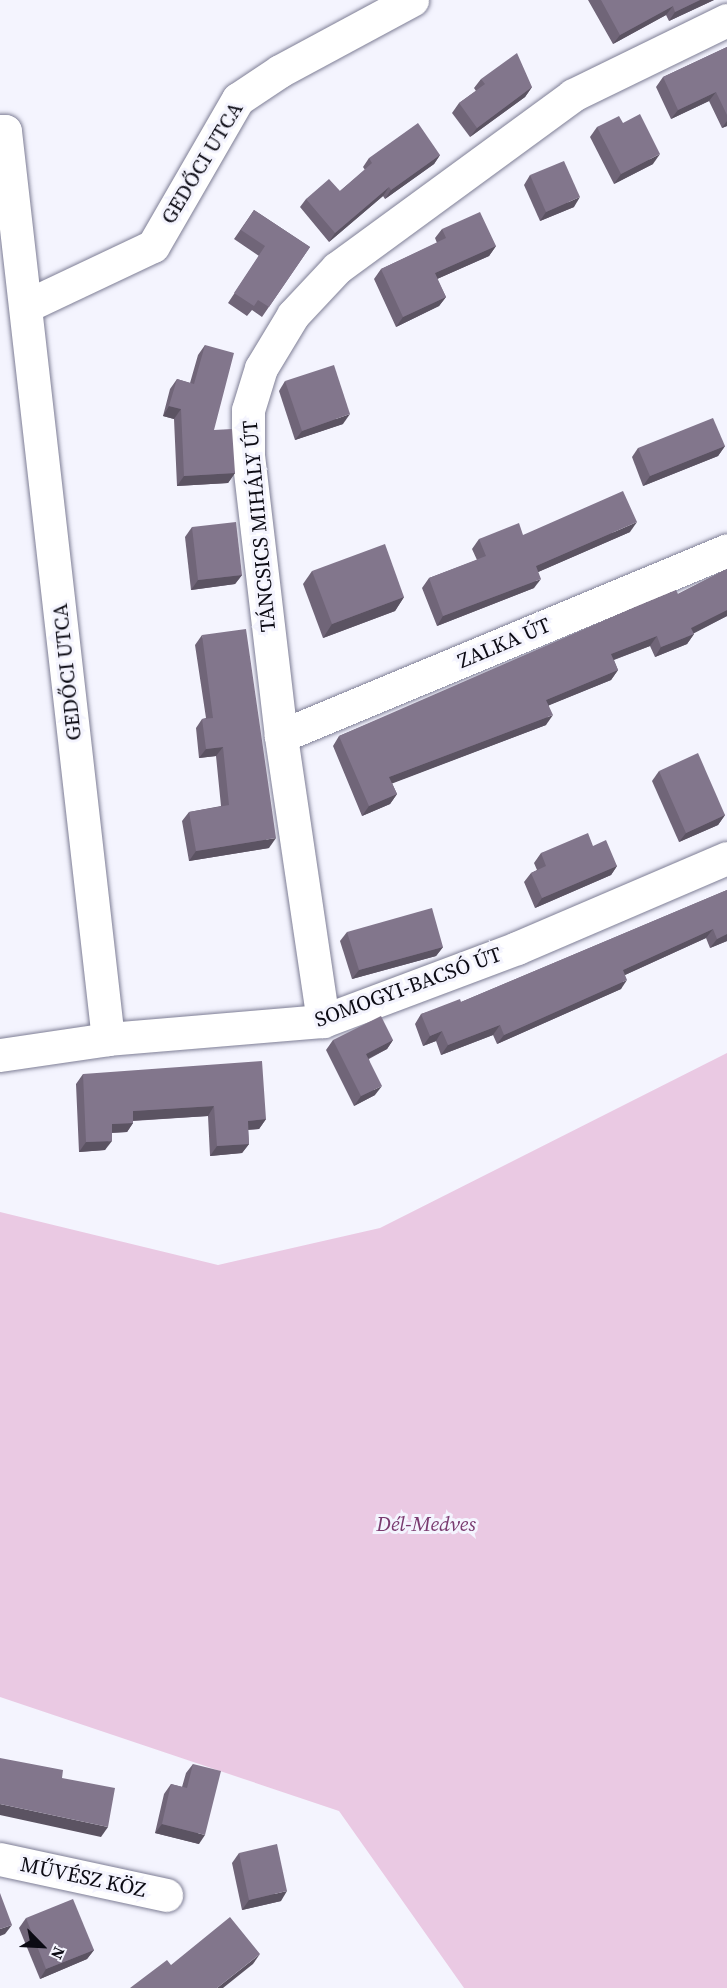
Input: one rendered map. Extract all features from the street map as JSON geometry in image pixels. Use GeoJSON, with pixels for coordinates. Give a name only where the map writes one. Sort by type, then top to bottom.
{"type":"FeatureCollection","features":[{"type":"Feature","properties":{"kind":"street","name":"GEDŐCI UTCA"},"geometry":{"type":"LineString","coordinates":[[26,306],[153,246],[238,99],[280,71],[412,0]]}},
{"type":"Feature","properties":{"kind":"street","name":"TÁNCSICS MIHÁLY ÚT"},"geometry":{"type":"LineString","coordinates":[[323,1021],[281,736],[248,457],[248,410],[261,368],[293,315],[337,268],[573,95],[727,20]]}},
{"type":"Feature","properties":{"kind":"street","name":"GEDŐCI UTCA"},"geometry":{"type":"LineString","coordinates":[[0,131],[5,131],[26,306],[108,1039]]}},
{"type":"Feature","properties":{"kind":"street","name":"ZALKA ÚT"},"geometry":{"type":"LineString","coordinates":[[281,736],[727,550]]}},
{"type":"Feature","properties":{"kind":"street","name":"SOMOGYI-BACSÓ ÚT"},"geometry":{"type":"LineString","coordinates":[[0,1055],[108,1039],[323,1021],[517,948],[727,858]]}},
{"type":"Feature","properties":{"kind":"street","name":"MŰVÉSZ KÖZ"},"geometry":{"type":"LineString","coordinates":[[0,1859],[166,1895]]}},
{"type":"Feature","properties":{"kind":"green space","name":"Dél-Medves"},"geometry":{"type":"Polygon","coordinates":[[[727,1053],[727,1988],[464,1988],[339,1811],[0,1697],[0,1212],[218,1265],[380,1228],[727,1053]]]}},
{"type":"Feature","properties":{"kind":"building"},"geometry":{"type":"Polygon","coordinates":[[[601,0],[700,0],[675,12],[673,6],[620,35],[601,0]]]}},
{"type":"Feature","properties":{"kind":"building"},"geometry":{"type":"Polygon","coordinates":[[[727,47],[727,115],[716,92],[678,110],[663,77],[727,47]]]}},
{"type":"Feature","properties":{"kind":"building"},"geometry":{"type":"Polygon","coordinates":[[[517,53],[532,87],[477,128],[459,103],[485,84],[481,79],[517,53]]]}},
{"type":"Feature","properties":{"kind":"building"},"geometry":{"type":"Polygon","coordinates":[[[640,114],[660,154],[621,174],[597,127],[619,116],[623,123],[640,114]]]}},
{"type":"Feature","properties":{"kind":"building"},"geometry":{"type":"Polygon","coordinates":[[[418,123],[440,155],[391,190],[389,187],[335,233],[306,199],[329,179],[340,191],[372,163],[369,158],[418,123]]]}},
{"type":"Feature","properties":{"kind":"building"},"geometry":{"type":"Polygon","coordinates":[[[564,161],[580,197],[546,212],[530,175],[564,161]]]}},
{"type":"Feature","properties":{"kind":"building"},"geometry":{"type":"Polygon","coordinates":[[[254,210],[310,247],[269,307],[258,300],[254,306],[234,293],[265,246],[241,230],[254,210]]]}},
{"type":"Feature","properties":{"kind":"building"},"geometry":{"type":"Polygon","coordinates":[[[480,212],[496,246],[435,273],[446,297],[403,317],[381,269],[446,238],[442,229],[480,212]]]}},
{"type":"Feature","properties":{"kind":"building"},"geometry":{"type":"Polygon","coordinates":[[[205,345],[234,353],[214,430],[232,429],[235,473],[184,476],[181,409],[169,406],[177,379],[194,384],[205,345]]]}},
{"type":"Feature","properties":{"kind":"building"},"geometry":{"type":"Polygon","coordinates":[[[334,365],[350,414],[302,431],[285,381],[334,365]]]}},
{"type":"Feature","properties":{"kind":"building"},"geometry":{"type":"Polygon","coordinates":[[[713,418],[725,446],[650,476],[638,448],[713,418]]]}},
{"type":"Feature","properties":{"kind":"building"},"geometry":{"type":"Polygon","coordinates":[[[623,491],[637,522],[536,566],[541,579],[443,616],[429,578],[486,556],[479,539],[519,523],[523,535],[623,491]]]}},
{"type":"Feature","properties":{"kind":"building"},"geometry":{"type":"Polygon","coordinates":[[[236,522],[242,575],[198,580],[192,527],[236,522]]]}},
{"type":"Feature","properties":{"kind":"building"},"geometry":{"type":"Polygon","coordinates":[[[385,544],[404,597],[332,624],[312,571],[385,544]]]}},
{"type":"Feature","properties":{"kind":"building"},"geometry":{"type":"Polygon","coordinates":[[[727,569],[727,610],[691,628],[694,634],[661,647],[657,636],[611,654],[618,670],[546,700],[553,715],[389,777],[397,794],[369,806],[339,736],[635,607],[676,590],[678,594],[727,569]]]}},
{"type":"Feature","properties":{"kind":"building"},"geometry":{"type":"Polygon","coordinates":[[[246,629],[276,838],[196,851],[189,812],[229,805],[223,747],[206,749],[202,719],[213,718],[202,635],[246,629]]]}},
{"type":"Feature","properties":{"kind":"building"},"geometry":{"type":"Polygon","coordinates":[[[698,753],[725,815],[686,833],[659,771],[698,753]]]}},
{"type":"Feature","properties":{"kind":"building"},"geometry":{"type":"Polygon","coordinates":[[[588,833],[593,846],[606,840],[617,866],[542,898],[531,873],[546,866],[541,853],[588,833]]]}},
{"type":"Feature","properties":{"kind":"building"},"geometry":{"type":"Polygon","coordinates":[[[727,890],[727,934],[717,939],[713,929],[623,970],[627,980],[504,1035],[500,1025],[448,1045],[442,1031],[430,1036],[421,1014],[460,999],[461,1002],[727,890]]]}},
{"type":"Feature","properties":{"kind":"building"},"geometry":{"type":"Polygon","coordinates":[[[432,908],[443,947],[359,970],[347,932],[432,908]]]}},
{"type":"Feature","properties":{"kind":"building"},"geometry":{"type":"Polygon","coordinates":[[[381,1016],[393,1040],[366,1054],[382,1086],[361,1096],[333,1040],[381,1016]]]}},
{"type":"Feature","properties":{"kind":"building"},"geometry":{"type":"Polygon","coordinates":[[[262,1061],[266,1119],[248,1121],[249,1144],[217,1146],[214,1106],[133,1111],[133,1123],[112,1124],[112,1141],[86,1142],[83,1074],[262,1061]]]}},
{"type":"Feature","properties":{"kind":"building"},"geometry":{"type":"Polygon","coordinates":[[[0,1758],[63,1770],[62,1778],[115,1788],[108,1827],[0,1804],[0,1758]]]}},
{"type":"Feature","properties":{"kind":"building"},"geometry":{"type":"Polygon","coordinates":[[[193,1764],[221,1771],[205,1835],[162,1824],[171,1784],[187,1788],[193,1764]]]}},
{"type":"Feature","properties":{"kind":"building"},"geometry":{"type":"Polygon","coordinates":[[[277,1844],[287,1891],[249,1900],[239,1853],[277,1844]]]}},
{"type":"Feature","properties":{"kind":"building"},"geometry":{"type":"Polygon","coordinates":[[[0,1893],[12,1925],[0,1929],[0,1893]]]}},
{"type":"Feature","properties":{"kind":"building"},"geometry":{"type":"Polygon","coordinates":[[[73,1899],[94,1950],[46,1969],[26,1918],[73,1899]]]}},
{"type":"Feature","properties":{"kind":"building"},"geometry":{"type":"Polygon","coordinates":[[[230,1917],[260,1954],[217,1988],[130,1988],[167,1960],[171,1965],[230,1917]]]}}]}
